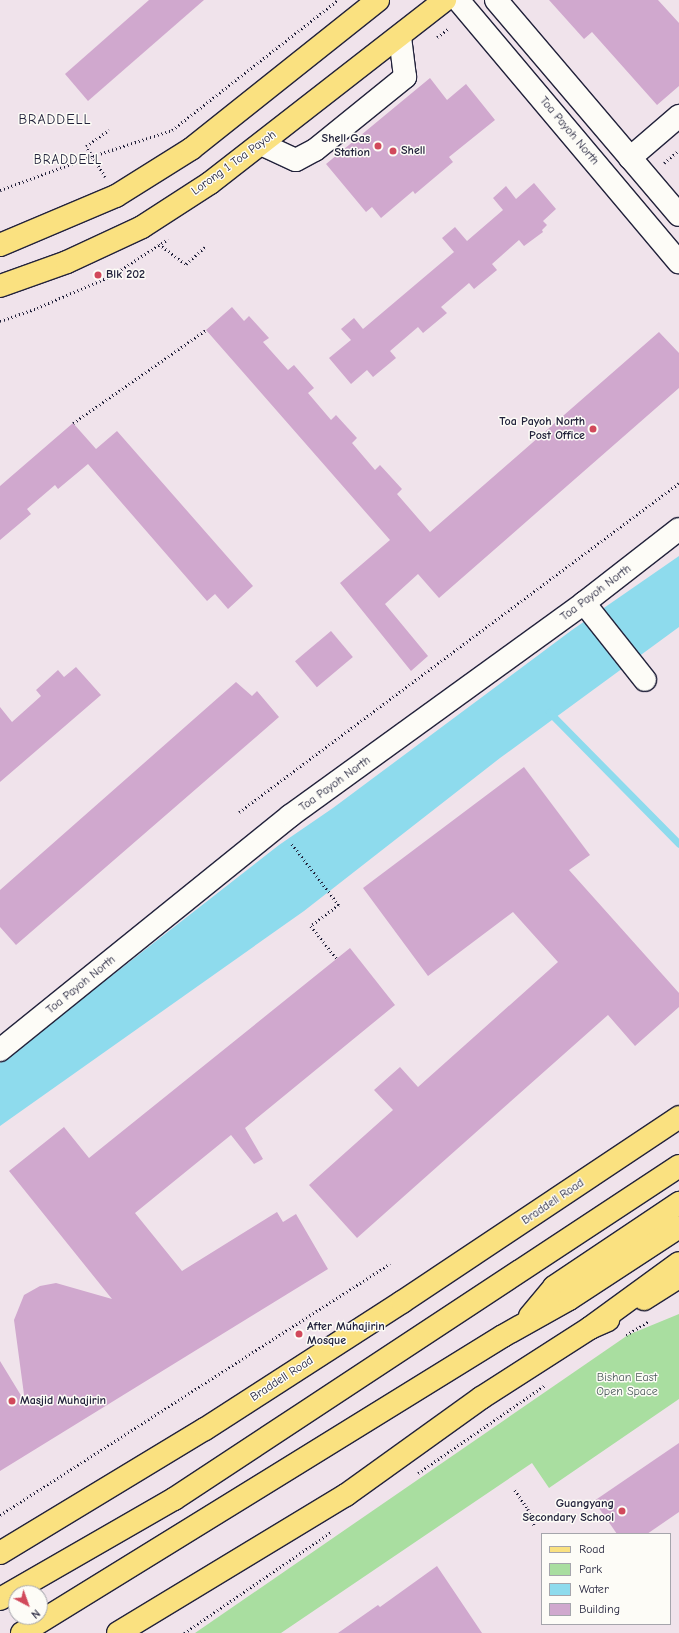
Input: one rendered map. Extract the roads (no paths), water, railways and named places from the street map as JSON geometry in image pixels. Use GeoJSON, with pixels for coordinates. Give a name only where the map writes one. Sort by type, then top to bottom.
{"type":"FeatureCollection","features":[{"type":"Feature","properties":{"kind":"main road"},"geometry":{"type":"LineString","coordinates":[[0,245],[116,196],[191,149],[378,0]]}},
{"type":"Feature","properties":{"kind":"main road","name":"Lorong 1 Toa Payoh"},"geometry":{"type":"LineString","coordinates":[[0,286],[68,262],[142,227],[210,182],[445,0]]}},
{"type":"Feature","properties":{"kind":"main road","name":"Braddell Road"},"geometry":{"type":"LineString","coordinates":[[0,1553],[271,1387],[402,1302],[679,1117]]}},
{"type":"Feature","properties":{"kind":"main road"},"geometry":{"type":"LineString","coordinates":[[0,1599],[174,1499],[679,1166]]}},
{"type":"Feature","properties":{"kind":"main road"},"geometry":{"type":"LineString","coordinates":[[524,1324],[554,1286],[679,1202]]}},
{"type":"Feature","properties":{"kind":"main road"},"geometry":{"type":"LineString","coordinates":[[22,1633],[59,1608],[524,1324],[569,1299],[679,1227]]}},
{"type":"Feature","properties":{"kind":"main road"},"geometry":{"type":"LineString","coordinates":[[118,1633],[346,1495],[463,1411],[590,1328],[679,1263]]}},
{"type":"Feature","properties":{"kind":"main road"},"geometry":{"type":"LineString","coordinates":[[590,1328],[614,1317],[679,1277]]}},
{"type":"Feature","properties":{"kind":"main road"},"geometry":{"type":"LineString","coordinates":[[12,1633],[59,1608]]}},
{"type":"Feature","properties":{"kind":"street","name":"Toa Payoh North"},"geometry":{"type":"LineString","coordinates":[[458,0],[679,262]]}},
{"type":"Feature","properties":{"kind":"street"},"geometry":{"type":"LineString","coordinates":[[496,0],[679,215]]}},
{"type":"Feature","properties":{"kind":"street"},"geometry":{"type":"LineString","coordinates":[[260,144],[296,160],[315,150],[406,77],[400,36]]}},
{"type":"Feature","properties":{"kind":"street"},"geometry":{"type":"LineString","coordinates":[[630,158],[679,116]]}},
{"type":"Feature","properties":{"kind":"street","name":"Toa Payoh North"},"geometry":{"type":"LineString","coordinates":[[0,1050],[290,816],[588,608],[679,529]]}},
{"type":"Feature","properties":{"kind":"street"},"geometry":{"type":"LineString","coordinates":[[588,608],[640,674]]}},
{"type":"Feature","properties":{"kind":"water"},"geometry":{"type":"Polygon","coordinates":[[[679,556],[679,627],[500,758],[304,911],[0,1126],[0,1063],[279,845],[333,808],[572,630],[679,556]]]}},
{"type":"Feature","properties":{"kind":"waterway"},"geometry":{"type":"LineString","coordinates":[[549,712],[679,844]]}},
{"type":"Feature","properties":{"kind":"place","name":"Shell Gas Station"},"geometry":{"type":"Point","coordinates":[378,146]}},
{"type":"Feature","properties":{"kind":"place","name":"Shell"},"geometry":{"type":"Point","coordinates":[393,151]}},
{"type":"Feature","properties":{"kind":"place","name":"Blk 202"},"geometry":{"type":"Point","coordinates":[98,275]}},
{"type":"Feature","properties":{"kind":"place","name":"Toa Payoh North Post Office"},"geometry":{"type":"Point","coordinates":[593,429]}},
{"type":"Feature","properties":{"kind":"place","name":"After Muhajirin Mosque"},"geometry":{"type":"Point","coordinates":[299,1334]}},
{"type":"Feature","properties":{"kind":"place","name":"Masjid Muhajirin"},"geometry":{"type":"Point","coordinates":[12,1401]}},
{"type":"Feature","properties":{"kind":"place","name":"Guangyang Secondary School"},"geometry":{"type":"Point","coordinates":[622,1511]}},
{"type":"Feature","properties":{"kind":"district","name":"BRADDELL"},"geometry":{"type":"Point","coordinates":[55,120]}},
{"type":"Feature","properties":{"kind":"district","name":"BRADDELL"},"geometry":{"type":"Point","coordinates":[68,160]}},
{"type":"Feature","properties":{"kind":"park label","name":"Bishan East Open Space"},"geometry":{"type":"Point","coordinates":[627,1385]}}]}
